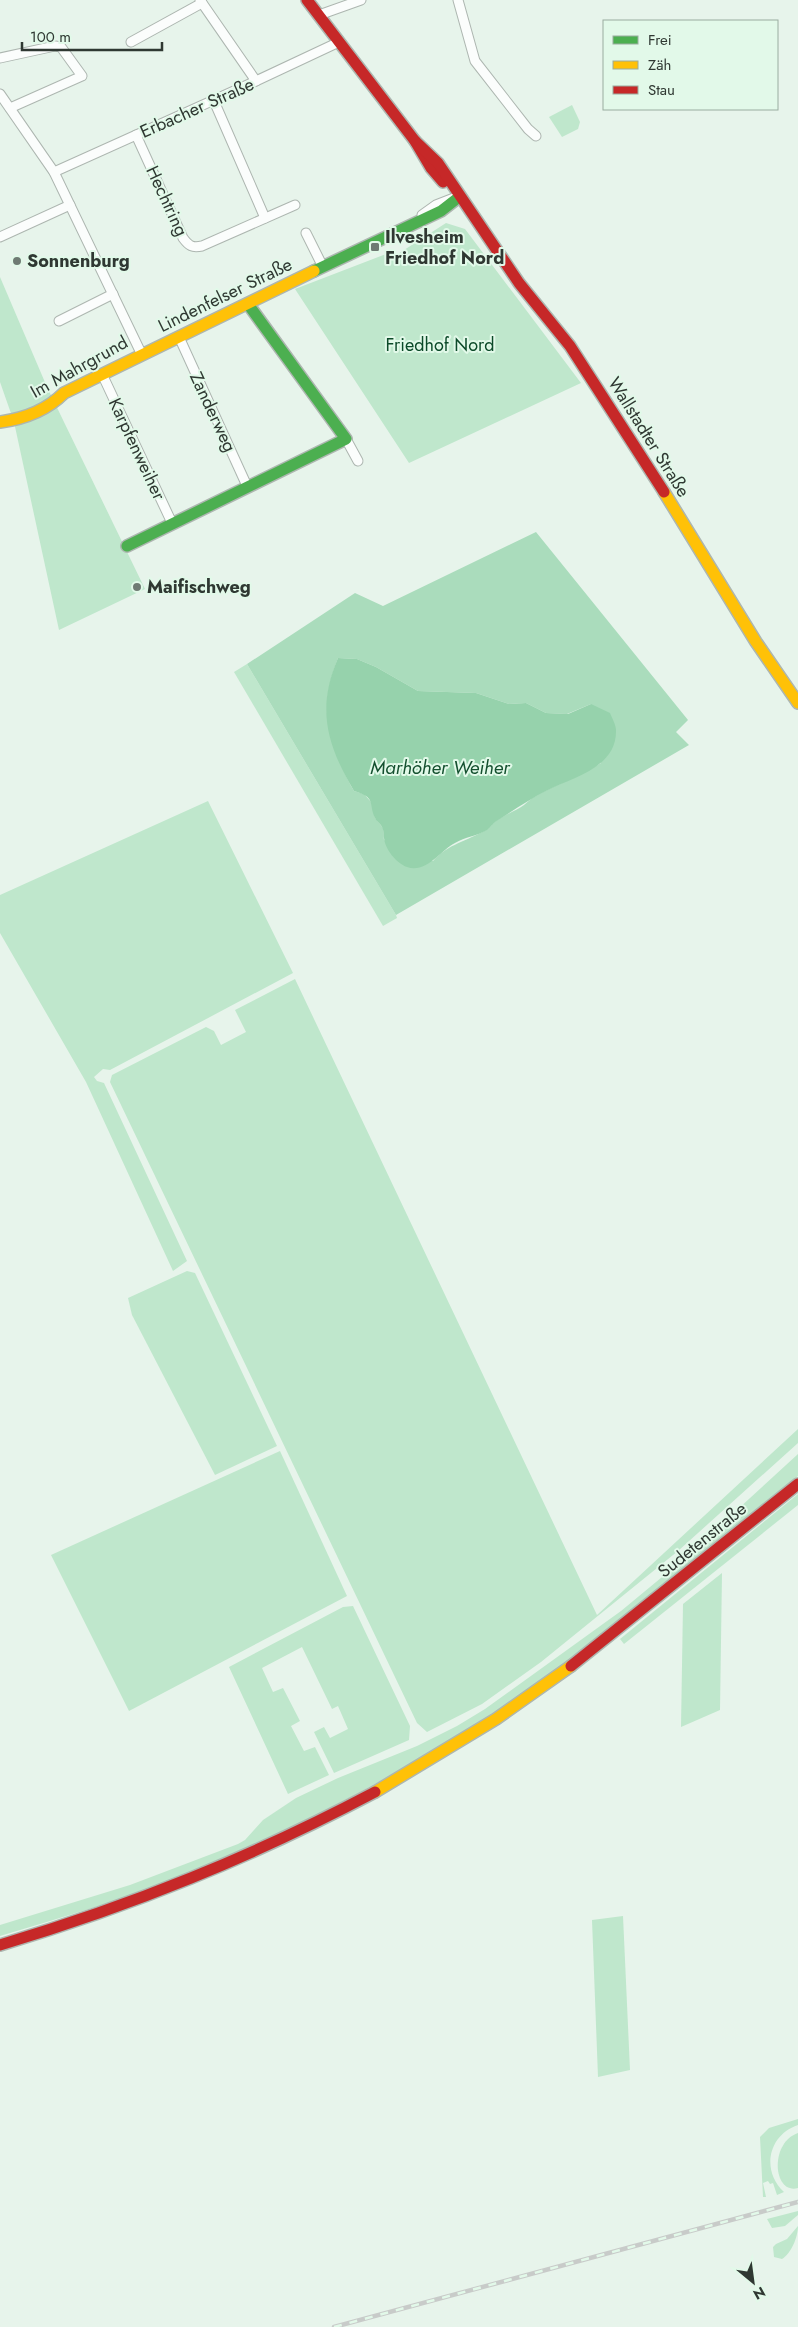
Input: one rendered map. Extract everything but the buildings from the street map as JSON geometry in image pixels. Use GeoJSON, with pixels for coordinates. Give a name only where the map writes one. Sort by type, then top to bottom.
{"type":"FeatureCollection","features":[{"type":"Feature","properties":{"kind":"main road","name":"Wallstadter Straße"},"geometry":{"type":"LineString","coordinates":[[307,0],[415,141],[431,168],[459,197],[519,283],[557,329],[640,453],[756,642],[798,703]]}},
{"type":"Feature","properties":{"kind":"main road","name":"Lindenfelser Straße"},"geometry":{"type":"LineString","coordinates":[[142,355],[441,211],[459,197]]}},
{"type":"Feature","properties":{"kind":"main road"},"geometry":{"type":"LineString","coordinates":[[127,546],[346,439],[248,304]]}},
{"type":"Feature","properties":{"kind":"main road","name":"Im Mahrgrund"},"geometry":{"type":"LineString","coordinates":[[0,422],[18,420],[55,402],[64,393],[142,355]]}},
{"type":"Feature","properties":{"kind":"main road","name":"Sudetenstraße"},"geometry":{"type":"LineString","coordinates":[[0,1945],[113,1910],[164,1891],[278,1841],[362,1799],[449,1750],[496,1719],[629,1622],[798,1484]]}},
{"type":"Feature","properties":{"kind":"street"},"geometry":{"type":"LineString","coordinates":[[319,15],[361,0]]}},
{"type":"Feature","properties":{"kind":"street"},"geometry":{"type":"LineString","coordinates":[[458,0],[476,61],[528,129],[536,136]]}},
{"type":"Feature","properties":{"kind":"street"},"geometry":{"type":"LineString","coordinates":[[130,42],[201,2],[256,81]]}},
{"type":"Feature","properties":{"kind":"street","name":"Erbacher Straße"},"geometry":{"type":"LineString","coordinates":[[54,172],[214,101],[339,42]]}},
{"type":"Feature","properties":{"kind":"street"},"geometry":{"type":"LineString","coordinates":[[0,58],[55,46],[60,47],[82,76],[10,108]]}},
{"type":"Feature","properties":{"kind":"street","name":"Im Mahrgrund"},"geometry":{"type":"LineString","coordinates":[[0,94],[54,172],[142,355]]}},
{"type":"Feature","properties":{"kind":"street"},"geometry":{"type":"LineString","coordinates":[[214,101],[265,218]]}},
{"type":"Feature","properties":{"kind":"street","name":"Hechtring"},"geometry":{"type":"LineString","coordinates":[[136,135],[188,246],[194,248],[202,246],[295,204]]}},
{"type":"Feature","properties":{"kind":"street"},"geometry":{"type":"LineString","coordinates":[[0,237],[70,205]]}},
{"type":"Feature","properties":{"kind":"street"},"geometry":{"type":"LineString","coordinates":[[306,232],[322,267]]}},
{"type":"Feature","properties":{"kind":"street"},"geometry":{"type":"LineString","coordinates":[[60,321],[113,294]]}},
{"type":"Feature","properties":{"kind":"street","name":"Zanderweg"},"geometry":{"type":"LineString","coordinates":[[179,337],[247,486]]}},
{"type":"Feature","properties":{"kind":"street","name":"Karpfenweiher"},"geometry":{"type":"LineString","coordinates":[[102,374],[172,523]]}},
{"type":"Feature","properties":{"kind":"street"},"geometry":{"type":"LineString","coordinates":[[346,439],[358,461]]}},
{"type":"Feature","properties":{"kind":"green space"},"geometry":{"type":"Polygon","coordinates":[[[572,105],[580,122],[578,129],[562,137],[549,117],[572,105]]]}},
{"type":"Feature","properties":{"kind":"green space","name":"Friedhof Nord"},"geometry":{"type":"Polygon","coordinates":[[[446,223],[465,229],[581,383],[409,463],[295,289],[386,254],[390,259],[446,223]]]}},
{"type":"Feature","properties":{"kind":"green space"},"geometry":{"type":"Polygon","coordinates":[[[0,277],[47,387],[145,589],[59,630],[14,422],[0,382],[0,277]]]}},
{"type":"Feature","properties":{"kind":"green space"},"geometry":{"type":"Polygon","coordinates":[[[247,664],[396,915],[397,918],[383,926],[234,672],[247,664]]]}},
{"type":"Feature","properties":{"kind":"green space"},"geometry":{"type":"Polygon","coordinates":[[[208,801],[293,973],[110,1070],[103,1069],[94,1077],[97,1081],[104,1083],[187,1261],[173,1271],[86,1082],[0,933],[0,895],[208,801]]]}},
{"type":"Feature","properties":{"kind":"green space"},"geometry":{"type":"Polygon","coordinates":[[[295,979],[597,1615],[798,1429],[798,1443],[678,1551],[541,1662],[482,1704],[427,1732],[417,1723],[110,1082],[112,1075],[206,1027],[214,1031],[221,1045],[246,1032],[235,1010],[295,979]]]}},
{"type":"Feature","properties":{"kind":"green space"},"geometry":{"type":"Polygon","coordinates":[[[187,1271],[195,1273],[277,1446],[215,1475],[132,1315],[128,1298],[187,1271]]]}},
{"type":"Feature","properties":{"kind":"green space"},"geometry":{"type":"Polygon","coordinates":[[[280,1451],[347,1596],[129,1711],[51,1555],[280,1451]]]}},
{"type":"Feature","properties":{"kind":"green space"},"geometry":{"type":"Polygon","coordinates":[[[798,1454],[798,1476],[657,1594],[570,1662],[509,1704],[447,1743],[351,1797],[265,1841],[192,1873],[152,1888],[0,1936],[0,1925],[130,1885],[238,1844],[245,1840],[263,1820],[296,1798],[338,1778],[417,1746],[457,1726],[485,1709],[621,1611],[679,1563],[798,1454]]]}},
{"type":"Feature","properties":{"kind":"green space"},"geometry":{"type":"Polygon","coordinates":[[[798,1494],[798,1505],[624,1644],[620,1639],[798,1494]]]}},
{"type":"Feature","properties":{"kind":"green space"},"geometry":{"type":"Polygon","coordinates":[[[722,1573],[720,1710],[681,1727],[683,1604],[722,1573]]]}},
{"type":"Feature","properties":{"kind":"green space"},"geometry":{"type":"Polygon","coordinates":[[[353,1606],[410,1726],[409,1740],[334,1773],[314,1732],[324,1727],[330,1738],[348,1729],[338,1706],[332,1709],[302,1647],[262,1668],[273,1692],[283,1688],[300,1721],[291,1726],[304,1751],[315,1747],[329,1775],[288,1794],[229,1667],[343,1607],[353,1606]]]}},
{"type":"Feature","properties":{"kind":"green space"},"geometry":{"type":"Polygon","coordinates":[[[623,1916],[630,2070],[598,2077],[592,1920],[623,1916]]]}},
{"type":"Feature","properties":{"kind":"green space"},"geometry":{"type":"Polygon","coordinates":[[[798,2119],[798,2125],[780,2137],[774,2145],[771,2154],[772,2174],[784,2192],[777,2195],[773,2183],[770,2184],[768,2181],[763,2183],[766,2197],[763,2197],[760,2137],[769,2128],[798,2119]]]}},
{"type":"Feature","properties":{"kind":"green space"},"geometry":{"type":"Polygon","coordinates":[[[798,2133],[798,2188],[790,2188],[783,2184],[779,2176],[779,2157],[782,2147],[798,2133]]]}},
{"type":"Feature","properties":{"kind":"green space"},"geometry":{"type":"Polygon","coordinates":[[[798,2211],[798,2215],[785,2226],[772,2228],[767,2219],[798,2211]]]}},
{"type":"Feature","properties":{"kind":"green space"},"geometry":{"type":"Polygon","coordinates":[[[798,2226],[795,2240],[785,2257],[782,2259],[774,2257],[773,2247],[787,2239],[798,2226]]]}},
{"type":"Feature","properties":{"kind":"shaded area"},"geometry":{"type":"Polygon","coordinates":[[[536,532],[688,720],[676,732],[689,745],[396,915],[247,664],[355,593],[383,606],[536,532]],[[338,658],[327,700],[328,722],[337,754],[354,791],[364,794],[373,804],[375,818],[383,828],[384,840],[433,861],[458,843],[486,830],[497,820],[521,807],[534,797],[601,763],[591,704],[567,714],[546,713],[526,703],[509,704],[476,693],[418,691],[376,667],[357,659],[338,658]]]}},
{"type":"Feature","properties":{"kind":"water","name":"Marhöher Weiher"},"geometry":{"type":"Polygon","coordinates":[[[338,658],[357,659],[376,667],[418,691],[476,693],[509,704],[526,703],[546,713],[568,714],[591,704],[610,713],[616,728],[614,743],[609,754],[592,770],[546,791],[497,821],[487,830],[450,846],[427,864],[421,867],[407,867],[395,859],[389,851],[385,842],[383,828],[375,818],[369,799],[354,791],[331,742],[326,710],[327,694],[338,658]]]}},
{"type":"Feature","properties":{"kind":"railway"},"geometry":{"type":"LineString","coordinates":[[334,2327],[798,2202]]}},
{"type":"Feature","properties":{"kind":"traffic: fast"},"geometry":{"type":"LineString","coordinates":[[314,271],[441,211],[459,197]]}},
{"type":"Feature","properties":{"kind":"traffic: fast"},"geometry":{"type":"LineString","coordinates":[[127,546],[346,439],[248,304]]}},
{"type":"Feature","properties":{"kind":"traffic: slow"},"geometry":{"type":"LineString","coordinates":[[0,422],[34,413],[64,393],[314,271]]}},
{"type":"Feature","properties":{"kind":"traffic: slow"},"geometry":{"type":"LineString","coordinates":[[664,492],[756,642],[798,703]]}},
{"type":"Feature","properties":{"kind":"traffic: slow"},"geometry":{"type":"LineString","coordinates":[[375,1792],[496,1719],[571,1666]]}},
{"type":"Feature","properties":{"kind":"traffic: jam"},"geometry":{"type":"LineString","coordinates":[[307,0],[415,141],[431,168],[443,182]]}},
{"type":"Feature","properties":{"kind":"traffic: jam"},"geometry":{"type":"LineString","coordinates":[[415,141],[438,163],[519,283],[570,346],[664,492]]}},
{"type":"Feature","properties":{"kind":"traffic: jam"},"geometry":{"type":"LineString","coordinates":[[571,1666],[798,1484]]}},
{"type":"Feature","properties":{"kind":"traffic: jam"},"geometry":{"type":"LineString","coordinates":[[0,1945],[49,1930],[191,1878],[283,1838],[375,1792]]}},
{"type":"Feature","properties":{"kind":"place","name":"Ilvesheim Friedhof Nord"},"geometry":{"type":"Point","coordinates":[375,247]}},
{"type":"Feature","properties":{"kind":"place","name":"Sonnenburg"},"geometry":{"type":"Point","coordinates":[17,261]}},
{"type":"Feature","properties":{"kind":"place","name":"Maifischweg"},"geometry":{"type":"Point","coordinates":[137,587]}}]}
